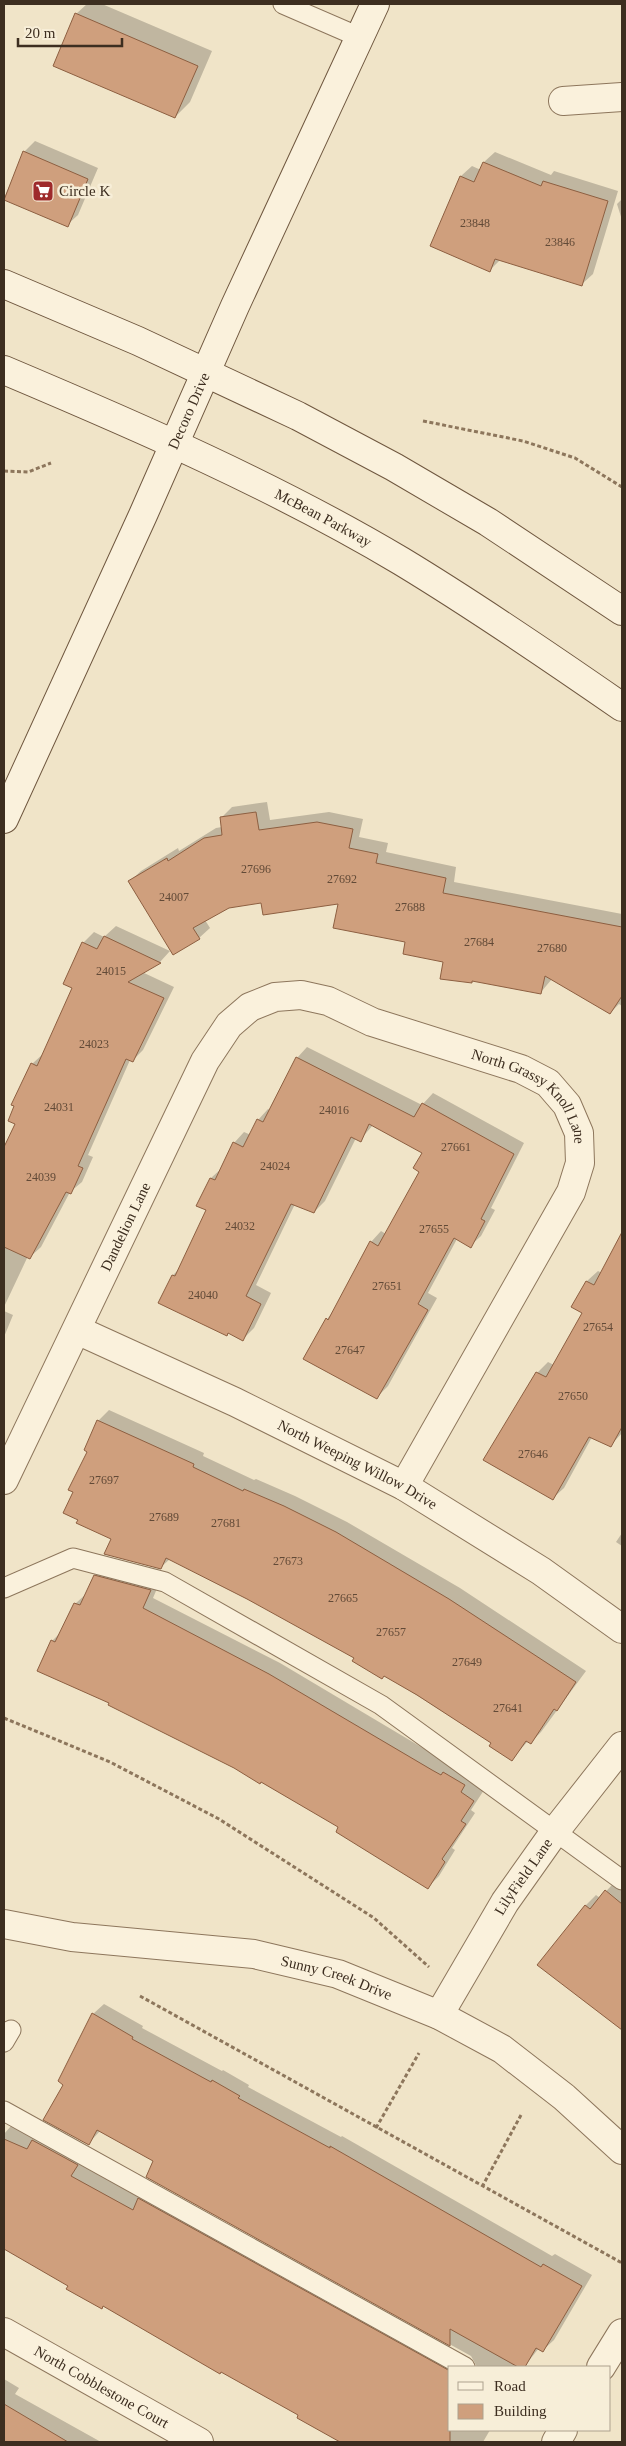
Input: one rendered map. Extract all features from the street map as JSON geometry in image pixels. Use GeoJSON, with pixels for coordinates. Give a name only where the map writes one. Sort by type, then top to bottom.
{"type":"FeatureCollection","features":[{"type":"Feature","properties":{"kind":"street","name":"Decoro Drive"},"geometry":{"type":"LineString","coordinates":[[4,819],[205,373],[359,37],[376,4]]}},
{"type":"Feature","properties":{"kind":"street"},"geometry":{"type":"LineString","coordinates":[[563,101],[622,97]]}},
{"type":"Feature","properties":{"kind":"street"},"geometry":{"type":"LineString","coordinates":[[4,284],[138,341],[298,416],[394,467],[488,522],[622,611]]}},
{"type":"Feature","properties":{"kind":"street","name":"McBean Parkway"},"geometry":{"type":"LineString","coordinates":[[4,370],[104,412],[255,481],[401,561],[622,707]]}},
{"type":"Feature","properties":{"kind":"street","name":"North Grassy Knoll Lane"},"geometry":{"type":"LineString","coordinates":[[275,997],[301,995],[328,1001],[372,1022],[521,1069],[548,1084],[567,1106],[579,1133],[580,1163],[571,1192],[404,1486]]}},
{"type":"Feature","properties":{"kind":"street","name":"Dandelion Lane"},"geometry":{"type":"LineString","coordinates":[[4,1480],[205,1061],[229,1024],[250,1007],[275,997]]}},
{"type":"Feature","properties":{"kind":"street","name":"North Weeping Willow Drive"},"geometry":{"type":"LineString","coordinates":[[77,1330],[235,1402],[404,1486],[541,1571],[622,1629]]}},
{"type":"Feature","properties":{"kind":"street","name":"LilyField Lane"},"geometry":{"type":"LineString","coordinates":[[440,2015],[504,1902],[556,1830],[622,1746]]}},
{"type":"Feature","properties":{"kind":"street","name":"Sunny Creek Drive"},"geometry":{"type":"LineString","coordinates":[[4,1924],[72,1937],[254,1954],[338,1974],[440,2015],[502,2049],[564,2097],[622,2150]]}},
{"type":"Feature","properties":{"kind":"street","name":"North Cobblestone Court"},"geometry":{"type":"LineString","coordinates":[[4,2332],[199,2442]]}},
{"type":"Feature","properties":{"kind":"street"},"geometry":{"type":"LineString","coordinates":[[602,2366],[622,2333]]}},
{"type":"Feature","properties":{"kind":"street"},"geometry":{"type":"LineString","coordinates":[[556,2442],[562,2431]]}},
{"type":"Feature","properties":{"kind":"lane"},"geometry":{"type":"LineString","coordinates":[[282,4],[359,37]]}},
{"type":"Feature","properties":{"kind":"lane"},"geometry":{"type":"LineString","coordinates":[[4,1588],[73,1558],[165,1582],[381,1705],[556,1830],[622,1880]]}},
{"type":"Feature","properties":{"kind":"lane"},"geometry":{"type":"LineString","coordinates":[[4,2111],[463,2366]]}},
{"type":"Feature","properties":{"kind":"path"},"geometry":{"type":"LineString","coordinates":[[423,422],[532,444],[575,458],[622,487]]}},
{"type":"Feature","properties":{"kind":"path"},"geometry":{"type":"LineString","coordinates":[[4,471],[28,472],[51,463]]}},
{"type":"Feature","properties":{"kind":"path"},"geometry":{"type":"LineString","coordinates":[[4,1718],[110,1762],[219,1819],[374,1918],[429,1967]]}},
{"type":"Feature","properties":{"kind":"path"},"geometry":{"type":"LineString","coordinates":[[140,1996],[622,2264]]}},
{"type":"Feature","properties":{"kind":"path"},"geometry":{"type":"LineString","coordinates":[[376,2128],[419,2053]]}},
{"type":"Feature","properties":{"kind":"path"},"geometry":{"type":"LineString","coordinates":[[482,2186],[521,2115]]}},
{"type":"Feature","properties":{"kind":"building"},"geometry":{"type":"Polygon","coordinates":[[[75,13],[198,66],[175,118],[53,66],[75,13]]]}},
{"type":"Feature","properties":{"kind":"building"},"geometry":{"type":"Polygon","coordinates":[[[23,151],[88,179],[68,227],[4,200],[23,151]]]}},
{"type":"Feature","properties":{"kind":"building"},"geometry":{"type":"Polygon","coordinates":[[[483,162],[541,186],[543,181],[608,201],[582,286],[495,259],[490,272],[430,246],[460,176],[474,182],[483,162]]]}},
{"type":"Feature","properties":{"kind":"building"},"geometry":{"type":"Polygon","coordinates":[[[256,812],[259,830],[317,822],[353,829],[349,848],[378,854],[376,863],[446,878],[443,893],[622,927],[622,996],[610,1014],[545,976],[541,994],[472,981],[472,983],[440,979],[443,962],[403,954],[405,942],[333,928],[338,904],[263,915],[261,903],[229,908],[193,928],[200,939],[173,955],[128,881],[167,858],[168,861],[204,838],[222,835],[220,817],[256,812]]]}},
{"type":"Feature","properties":{"kind":"building"},"geometry":{"type":"Polygon","coordinates":[[[104,936],[161,963],[128,982],[164,998],[133,1062],[126,1059],[78,1166],[83,1168],[71,1194],[66,1192],[30,1259],[4,1247],[4,1147],[15,1124],[8,1121],[14,1106],[11,1105],[31,1063],[37,1066],[72,988],[63,984],[82,942],[97,949],[104,936]]]}},
{"type":"Feature","properties":{"kind":"building"},"geometry":{"type":"Polygon","coordinates":[[[296,1057],[414,1117],[422,1103],[514,1154],[481,1219],[485,1221],[471,1248],[454,1238],[418,1304],[428,1310],[377,1399],[303,1359],[326,1318],[328,1320],[370,1241],[378,1246],[419,1172],[413,1168],[422,1153],[369,1124],[361,1142],[351,1137],[314,1213],[291,1204],[246,1296],[261,1304],[243,1341],[228,1333],[227,1336],[158,1303],[172,1275],[175,1276],[206,1210],[196,1206],[210,1178],[215,1180],[233,1142],[243,1147],[257,1119],[263,1122],[296,1057]]]}},
{"type":"Feature","properties":{"kind":"building"},"geometry":{"type":"Polygon","coordinates":[[[622,1232],[622,1427],[611,1447],[589,1437],[553,1500],[483,1460],[536,1372],[546,1377],[582,1313],[571,1307],[586,1281],[594,1285],[622,1232]]]}},
{"type":"Feature","properties":{"kind":"building"},"geometry":{"type":"Polygon","coordinates":[[[97,1420],[194,1464],[193,1467],[243,1491],[244,1489],[284,1506],[336,1532],[449,1599],[576,1682],[557,1711],[554,1709],[531,1744],[526,1741],[512,1761],[489,1746],[491,1743],[417,1695],[384,1676],[382,1679],[352,1661],[354,1658],[247,1599],[166,1558],[161,1569],[104,1554],[111,1539],[76,1523],[78,1520],[63,1513],[73,1492],[68,1490],[87,1452],[84,1450],[97,1420]]]}},
{"type":"Feature","properties":{"kind":"building"},"geometry":{"type":"Polygon","coordinates":[[[94,1575],[151,1590],[143,1608],[269,1674],[432,1770],[441,1775],[443,1772],[465,1785],[461,1792],[474,1801],[461,1821],[466,1824],[442,1859],[445,1862],[428,1889],[336,1832],[338,1827],[261,1782],[260,1784],[234,1768],[108,1705],[109,1703],[37,1671],[51,1640],[55,1642],[74,1603],[80,1605],[94,1575]]]}},
{"type":"Feature","properties":{"kind":"building"},"geometry":{"type":"Polygon","coordinates":[[[605,1890],[622,1904],[622,2030],[537,1965],[585,1905],[590,1909],[605,1890]]]}},
{"type":"Feature","properties":{"kind":"building"},"geometry":{"type":"Polygon","coordinates":[[[92,2013],[133,2037],[132,2039],[211,2082],[212,2080],[240,2096],[238,2098],[330,2148],[330,2146],[541,2267],[543,2264],[582,2286],[543,2352],[536,2348],[526,2366],[516,2366],[450,2329],[450,2346],[146,2177],[153,2161],[97,2130],[89,2145],[43,2120],[63,2085],[58,2081],[92,2013]]]}},
{"type":"Feature","properties":{"kind":"building"},"geometry":{"type":"Polygon","coordinates":[[[4,2139],[27,2149],[32,2140],[78,2165],[71,2176],[133,2210],[138,2198],[448,2370],[448,2431],[450,2431],[450,2442],[340,2442],[297,2418],[298,2415],[221,2372],[220,2374],[103,2306],[102,2309],[66,2289],[68,2286],[4,2249],[4,2139]]]}},
{"type":"Feature","properties":{"kind":"building"},"geometry":{"type":"Polygon","coordinates":[[[4,2404],[68,2442],[4,2442],[4,2404]]]}},
{"type":"Feature","properties":{"kind":"place","name":"Circle K"},"geometry":{"type":"Point","coordinates":[43,191]}}]}
